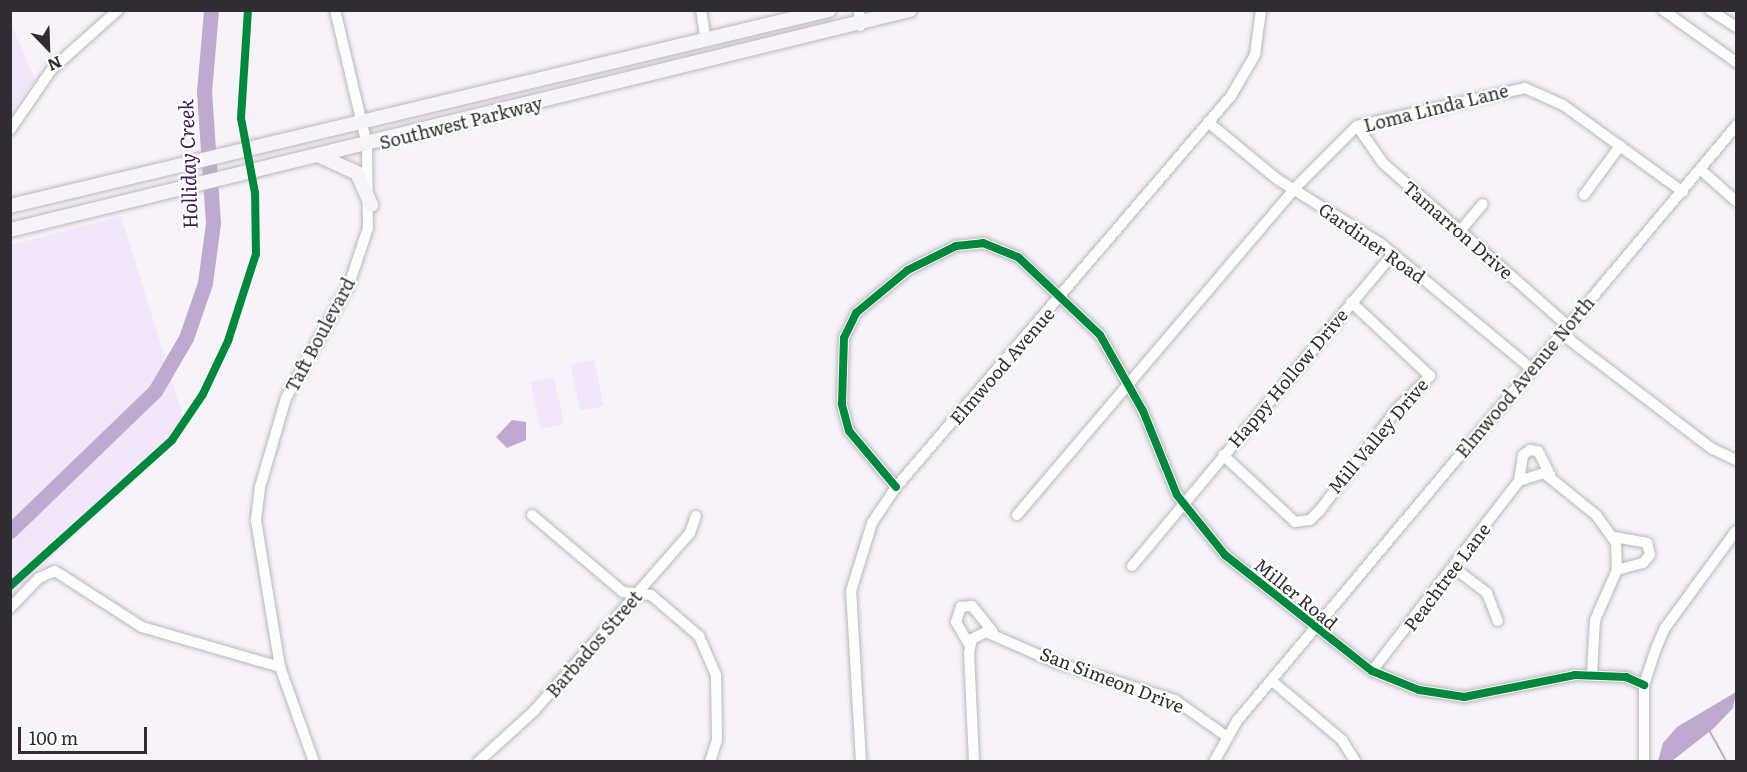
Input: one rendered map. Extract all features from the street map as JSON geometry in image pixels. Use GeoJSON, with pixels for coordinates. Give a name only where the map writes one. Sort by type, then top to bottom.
{"type":"FeatureCollection","features":[{"type":"Feature","properties":{"kind":"main road","name":"Southwest Parkway"},"geometry":{"type":"LineString","coordinates":[[10,206],[158,175],[280,146],[829,10]]}},
{"type":"Feature","properties":{"kind":"main road","name":"Southwest Parkway"},"geometry":{"type":"LineString","coordinates":[[10,230],[162,190],[368,145],[860,26],[910,10]]}},
{"type":"Feature","properties":{"kind":"main road"},"geometry":{"type":"LineString","coordinates":[[518,87],[526,107]]}},
{"type":"Feature","properties":{"kind":"main road"},"geometry":{"type":"LineString","coordinates":[[318,155],[344,162],[357,174],[371,205]]}},
{"type":"Feature","properties":{"kind":"street"},"geometry":{"type":"LineString","coordinates":[[10,130],[52,69],[118,10]]}},
{"type":"Feature","properties":{"kind":"street","name":"Taft Boulevard"},"geometry":{"type":"LineString","coordinates":[[314,762],[280,667],[258,555],[260,487],[299,370],[338,307],[363,250],[371,205],[368,145],[335,10]]}},
{"type":"Feature","properties":{"kind":"street"},"geometry":{"type":"LineString","coordinates":[[701,10],[706,40]]}},
{"type":"Feature","properties":{"kind":"street"},"geometry":{"type":"LineString","coordinates":[[859,10],[860,26]]}},
{"type":"Feature","properties":{"kind":"street","name":"Elmwood Avenue"},"geometry":{"type":"LineString","coordinates":[[861,762],[853,576],[872,523],[896,487],[1062,297],[1246,74],[1258,43],[1261,10]]}},
{"type":"Feature","properties":{"kind":"street"},"geometry":{"type":"LineString","coordinates":[[1663,10],[1737,62]]}},
{"type":"Feature","properties":{"kind":"street"},"geometry":{"type":"LineString","coordinates":[[1710,10],[1737,27]]}},
{"type":"Feature","properties":{"kind":"street","name":"Loma Linda Lane"},"geometry":{"type":"LineString","coordinates":[[1017,515],[1294,189],[1357,126],[1525,88],[1563,105],[1683,192]]}},
{"type":"Feature","properties":{"kind":"street","name":"Gardiner Road"},"geometry":{"type":"LineString","coordinates":[[1208,122],[1294,189],[1394,254],[1532,369]]}},
{"type":"Feature","properties":{"kind":"street","name":"Tamarron Drive"},"geometry":{"type":"LineString","coordinates":[[1357,126],[1383,163],[1460,231],[1565,330],[1711,448],[1737,460]]}},
{"type":"Feature","properties":{"kind":"street","name":"Elmwood Avenue North"},"geometry":{"type":"LineString","coordinates":[[1214,762],[1226,736],[1737,126]]}},
{"type":"Feature","properties":{"kind":"street"},"geometry":{"type":"LineString","coordinates":[[1584,195],[1620,146]]}},
{"type":"Feature","properties":{"kind":"street"},"geometry":{"type":"LineString","coordinates":[[1701,170],[1737,201]]}},
{"type":"Feature","properties":{"kind":"street"},"geometry":{"type":"LineString","coordinates":[[1460,231],[1483,204]]}},
{"type":"Feature","properties":{"kind":"street","name":"Miller Road"},"geometry":{"type":"LineString","coordinates":[[896,487],[860,450],[842,404],[842,349],[856,313],[908,270],[969,243],[1018,256],[1100,335],[1129,383],[1182,502],[1225,555],[1316,630],[1372,671],[1419,690],[1464,697],[1592,674],[1644,685]]}},
{"type":"Feature","properties":{"kind":"street","name":"Happy Hollow Drive"},"geometry":{"type":"LineString","coordinates":[[1132,566],[1182,502],[1394,254]]}},
{"type":"Feature","properties":{"kind":"street","name":"Mill Valley Drive"},"geometry":{"type":"LineString","coordinates":[[1223,455],[1295,522],[1310,520],[1320,510],[1397,409],[1431,376],[1351,303]]}},
{"type":"Feature","properties":{"kind":"street","name":"Peachtree Lane"},"geometry":{"type":"LineString","coordinates":[[1372,671],[1454,568],[1519,481],[1523,455],[1530,450],[1538,452],[1551,475],[1614,537]]}},
{"type":"Feature","properties":{"kind":"street"},"geometry":{"type":"LineString","coordinates":[[1519,481],[1536,473],[1551,475]]}},
{"type":"Feature","properties":{"kind":"street"},"geometry":{"type":"LineString","coordinates":[[532,515],[623,592],[651,595],[699,636],[713,664],[717,740],[710,762]]}},
{"type":"Feature","properties":{"kind":"street","name":"Barbados Street"},"geometry":{"type":"LineString","coordinates":[[478,762],[534,711],[690,533],[696,516]]}},
{"type":"Feature","properties":{"kind":"street"},"geometry":{"type":"LineString","coordinates":[[1644,762],[1644,685],[1665,628],[1737,531]]}},
{"type":"Feature","properties":{"kind":"street"},"geometry":{"type":"LineString","coordinates":[[1592,674],[1595,620],[1617,570],[1614,537],[1647,543],[1650,555],[1643,563],[1617,570]]}},
{"type":"Feature","properties":{"kind":"street"},"geometry":{"type":"LineString","coordinates":[[1454,568],[1487,592],[1498,621]]}},
{"type":"Feature","properties":{"kind":"street"},"geometry":{"type":"LineString","coordinates":[[10,609],[50,570],[72,578],[104,606],[142,627],[280,667]]}},
{"type":"Feature","properties":{"kind":"street","name":"San Simeon Drive"},"geometry":{"type":"LineString","coordinates":[[974,762],[970,646],[956,622],[961,607],[972,606],[993,632],[1057,663],[1175,700],[1226,736]]}},
{"type":"Feature","properties":{"kind":"street"},"geometry":{"type":"LineString","coordinates":[[970,646],[978,635],[993,632]]}},
{"type":"Feature","properties":{"kind":"street"},"geometry":{"type":"LineString","coordinates":[[1272,681],[1342,740],[1356,762]]}},
{"type":"Feature","properties":{"kind":"shaded area"},"geometry":{"type":"Polygon","coordinates":[[[10,22],[35,79],[11,112],[10,112],[10,22]]]}},
{"type":"Feature","properties":{"kind":"shaded area"},"geometry":{"type":"Polygon","coordinates":[[[121,216],[187,429],[11,597],[11,245],[121,216]]]}},
{"type":"Feature","properties":{"kind":"shaded area"},"geometry":{"type":"Polygon","coordinates":[[[594,360],[604,406],[580,411],[571,365],[594,360]]]}},
{"type":"Feature","properties":{"kind":"shaded area"},"geometry":{"type":"Polygon","coordinates":[[[554,377],[564,424],[541,429],[531,382],[554,377]]]}},
{"type":"Feature","properties":{"kind":"shaded area"},"geometry":{"type":"Polygon","coordinates":[[[512,420],[526,422],[526,440],[507,448],[496,437],[512,420]]]}},
{"type":"Feature","properties":{"kind":"shaded area"},"geometry":{"type":"Polygon","coordinates":[[[1736,692],[1733,708],[1714,728],[1672,761],[1658,761],[1663,743],[1677,727],[1736,692]]]}},
{"type":"Feature","properties":{"kind":"waterway","name":"Holliday Creek"},"geometry":{"type":"LineString","coordinates":[[10,531],[155,391],[186,338],[205,283],[213,223],[204,92],[211,10]]}},
{"type":"Feature","properties":{"kind":"waterway"},"geometry":{"type":"LineString","coordinates":[[1709,730],[1727,762]]}},
{"type":"Feature","properties":{"kind":"cycle path"},"geometry":{"type":"LineString","coordinates":[[10,586],[172,440],[203,394],[228,341],[256,254],[255,193],[241,118],[248,10]]}},
{"type":"Feature","properties":{"kind":"cycle path"},"geometry":{"type":"LineString","coordinates":[[896,487],[849,431],[842,404],[844,338],[856,313],[908,270],[956,246],[983,243],[1018,257],[1100,335],[1143,411],[1177,495],[1225,555],[1372,671],[1419,690],[1464,697],[1575,675],[1626,677],[1644,685]]}}]}
